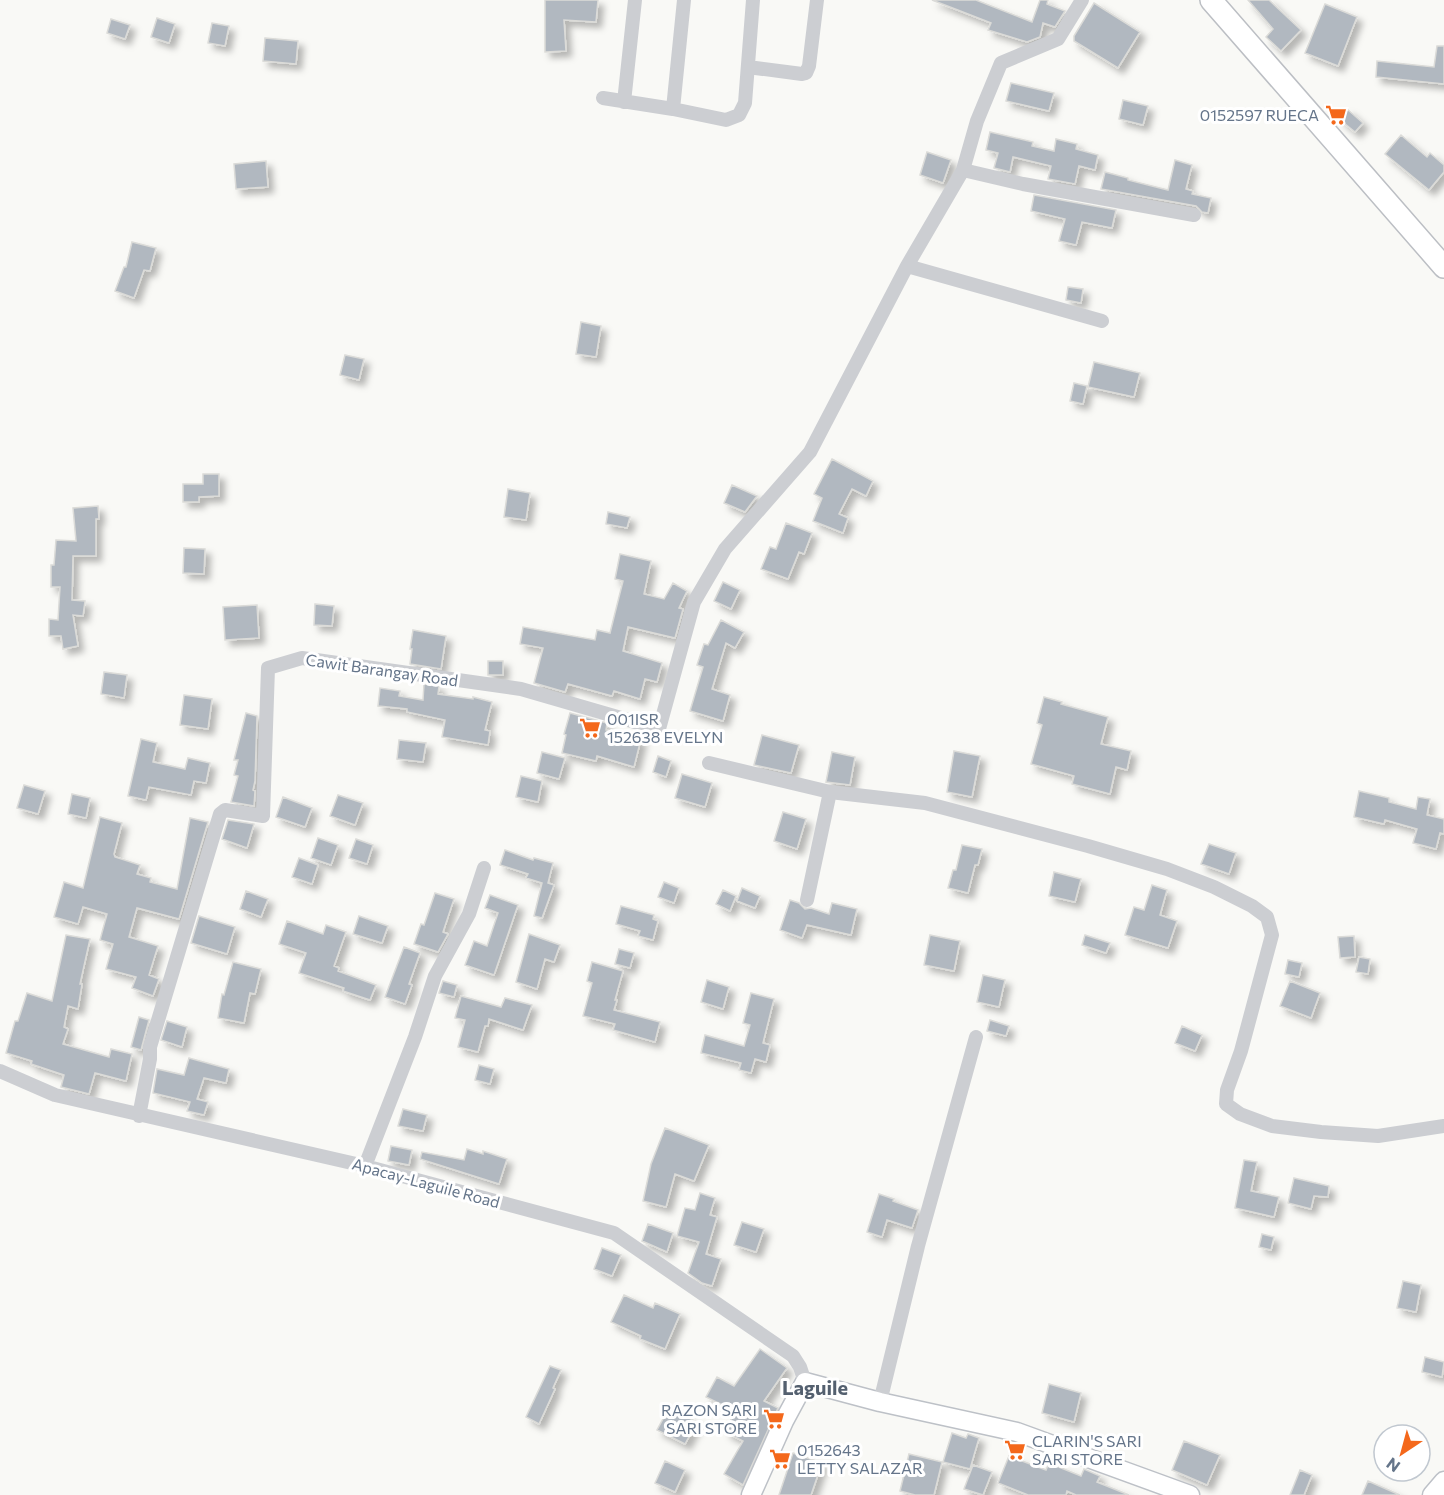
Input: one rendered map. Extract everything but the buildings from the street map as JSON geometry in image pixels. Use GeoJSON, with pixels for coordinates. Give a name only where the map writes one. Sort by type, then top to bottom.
{"type":"FeatureCollection","features":[{"type":"Feature","properties":{"kind":"main road"},"geometry":{"type":"LineString","coordinates":[[1211,0],[1444,267]]}},
{"type":"Feature","properties":{"kind":"street"},"geometry":{"type":"LineString","coordinates":[[624,102],[635,0]]}},
{"type":"Feature","properties":{"kind":"street"},"geometry":{"type":"LineString","coordinates":[[673,109],[684,0]]}},
{"type":"Feature","properties":{"kind":"street"},"geometry":{"type":"LineString","coordinates":[[603,98],[726,120],[739,115],[745,103],[753,0]]}},
{"type":"Feature","properties":{"kind":"street"},"geometry":{"type":"LineString","coordinates":[[748,67],[806,73],[809,66],[817,0]]}},
{"type":"Feature","properties":{"kind":"street"},"geometry":{"type":"LineString","coordinates":[[1082,0],[1058,39],[1001,63],[977,121],[963,170],[907,266],[1102,321]]}},
{"type":"Feature","properties":{"kind":"street"},"geometry":{"type":"LineString","coordinates":[[963,170],[1023,184],[1194,215]]}},
{"type":"Feature","properties":{"kind":"street","name":"Cawit Barangay Road"},"geometry":{"type":"LineString","coordinates":[[139,1116],[150,1059],[150,1047],[220,814],[225,810],[263,816],[268,668],[303,658],[521,689],[659,729],[694,602],[725,549],[810,452],[907,266]]}},
{"type":"Feature","properties":{"kind":"street"},"geometry":{"type":"LineString","coordinates":[[709,763],[830,792],[925,803],[1088,846],[1167,869],[1214,887],[1252,906],[1267,917],[1272,934],[1241,1051],[1227,1090],[1226,1104],[1240,1114],[1272,1126],[1321,1132],[1378,1136],[1444,1126]]}},
{"type":"Feature","properties":{"kind":"street"},"geometry":{"type":"LineString","coordinates":[[807,900],[830,792]]}},
{"type":"Feature","properties":{"kind":"street"},"geometry":{"type":"LineString","coordinates":[[365,1166],[415,1037],[435,975],[469,914],[484,868]]}},
{"type":"Feature","properties":{"kind":"street"},"geometry":{"type":"LineString","coordinates":[[880,1402],[918,1246],[976,1037]]}},
{"type":"Feature","properties":{"kind":"street","name":"Apacay-Laguile Road"},"geometry":{"type":"LineString","coordinates":[[0,1071],[55,1095],[365,1166],[614,1233],[793,1356],[805,1382]]}},
{"type":"Feature","properties":{"kind":"street"},"geometry":{"type":"LineString","coordinates":[[752,1495],[783,1421],[805,1382],[880,1402],[1017,1432],[1190,1495]]}},
{"type":"Feature","properties":{"kind":"street"},"geometry":{"type":"LineString","coordinates":[[1432,1495],[1444,1481]]}},
{"type":"Feature","properties":{"kind":"place","name":"0152597 RUECA"},"geometry":{"type":"Point","coordinates":[1336,115]}},
{"type":"Feature","properties":{"kind":"place","name":"001ISR 152638 EVELYN"},"geometry":{"type":"Point","coordinates":[590,728]}},
{"type":"Feature","properties":{"kind":"place","name":"RAZON SARI SARI STORE"},"geometry":{"type":"Point","coordinates":[774,1419]}},
{"type":"Feature","properties":{"kind":"place","name":"CLARIN'S SARI SARI STORE"},"geometry":{"type":"Point","coordinates":[1015,1450]}},
{"type":"Feature","properties":{"kind":"place","name":"0152643 LETTY SALAZAR"},"geometry":{"type":"Point","coordinates":[780,1459]}},
{"type":"Feature","properties":{"kind":"district","name":"Laguile"},"geometry":{"type":"Point","coordinates":[815,1388]}}]}
